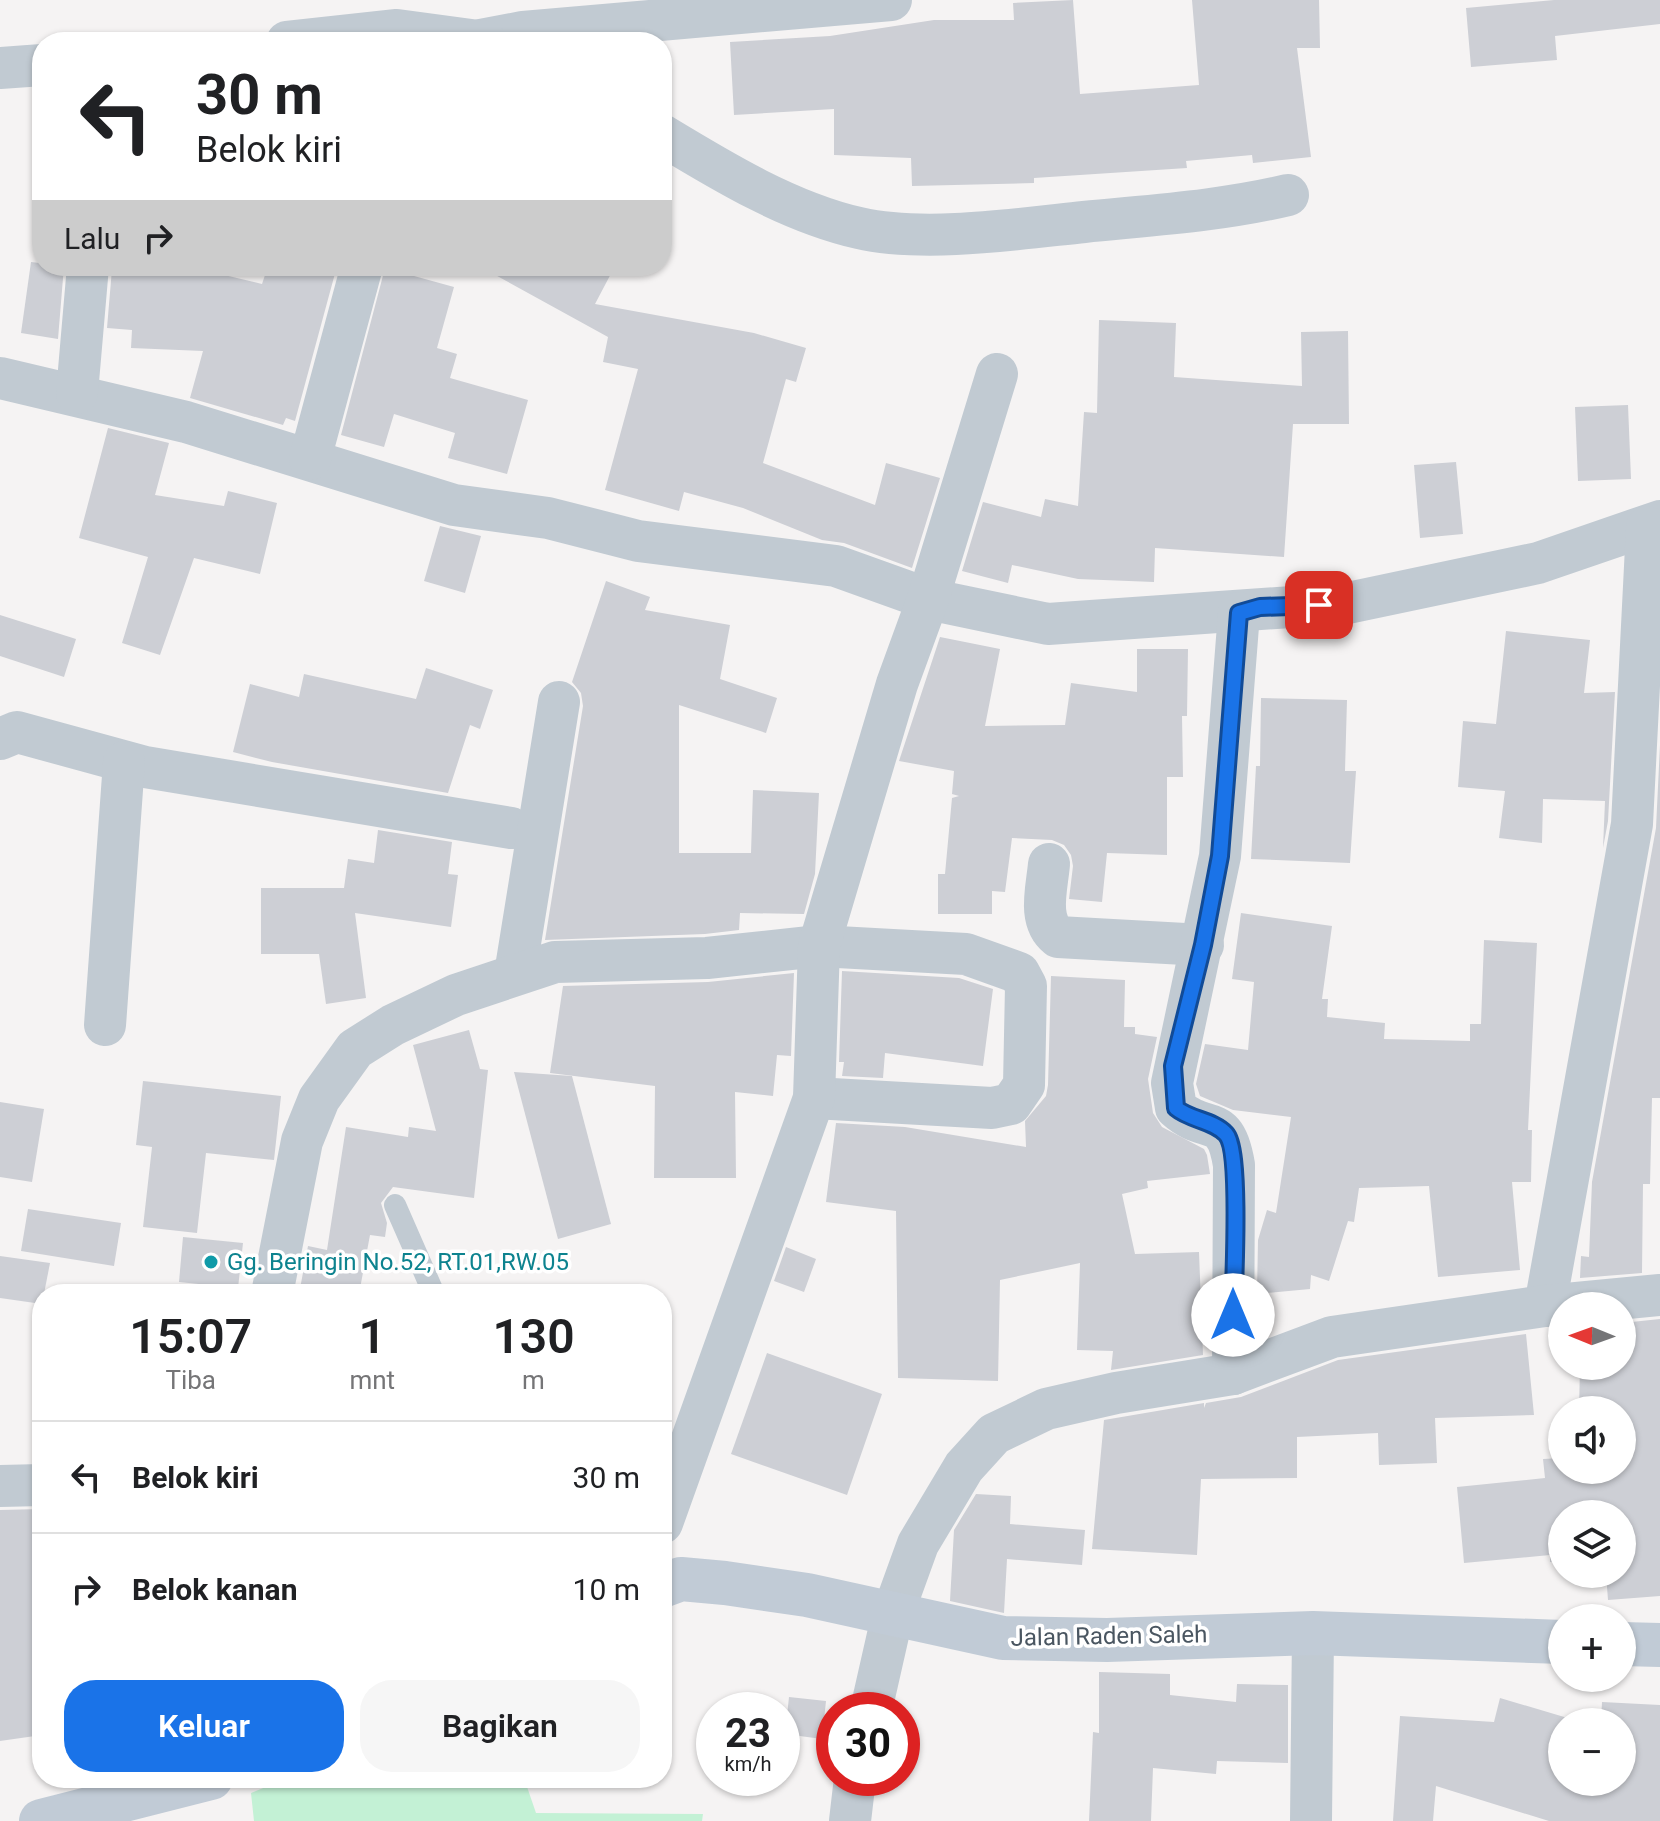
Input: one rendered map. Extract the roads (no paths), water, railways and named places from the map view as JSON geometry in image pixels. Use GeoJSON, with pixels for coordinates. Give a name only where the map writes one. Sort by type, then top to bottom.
{"type":"FeatureCollection","features":[{"type":"Feature","properties":{"kind":"street"},"geometry":{"type":"LineString","coordinates":[[523,32],[891,0]]}},
{"type":"Feature","properties":{"kind":"street"},"geometry":{"type":"LineString","coordinates":[[328,32],[397,15],[453,32]]}},
{"type":"Feature","properties":{"kind":"street"},"geometry":{"type":"LineString","coordinates":[[0,68],[32,66]]}},
{"type":"Feature","properties":{"kind":"street"},"geometry":{"type":"LineString","coordinates":[[672,141],[771,196],[814,214],[861,229],[905,234],[1017,229],[1112,220],[1239,207],[1288,195]]}},
{"type":"Feature","properties":{"kind":"street"},"geometry":{"type":"LineString","coordinates":[[77,393],[87,276]]}},
{"type":"Feature","properties":{"kind":"street"},"geometry":{"type":"LineString","coordinates":[[310,459],[359,276]]}},
{"type":"Feature","properties":{"kind":"street"},"geometry":{"type":"LineString","coordinates":[[672,1495],[814,1098],[819,946],[897,684],[928,599],[997,374]]}},
{"type":"Feature","properties":{"kind":"street"},"geometry":{"type":"LineString","coordinates":[[0,378],[77,393],[310,459],[454,505],[548,518],[638,541],[836,566],[928,599],[1048,624],[1348,603],[1434,582],[1538,563],[1653,524],[1632,824],[1545,1306]]}},
{"type":"Feature","properties":{"kind":"street"},"geometry":{"type":"LineString","coordinates":[[1233,1374],[1234,1165],[1230,1139],[1223,1131],[1176,1108],[1172,1083],[1173,1066],[1203,945],[1220,856],[1239,613]]}},
{"type":"Feature","properties":{"kind":"street"},"geometry":{"type":"LineString","coordinates":[[515,974],[559,702]]}},
{"type":"Feature","properties":{"kind":"street"},"geometry":{"type":"LineString","coordinates":[[0,739],[17,732],[124,762],[511,828]]}},
{"type":"Feature","properties":{"kind":"street"},"geometry":{"type":"LineString","coordinates":[[105,1025],[124,762]]}},
{"type":"Feature","properties":{"kind":"street"},"geometry":{"type":"LineString","coordinates":[[1049,864],[1045,917],[1048,929],[1058,937],[1203,945]]}},
{"type":"Feature","properties":{"kind":"street"},"geometry":{"type":"LineString","coordinates":[[274,1284],[302,1141],[319,1099],[355,1049],[393,1025],[456,995],[555,962],[707,958],[819,946],[966,954],[1019,973],[1026,986],[1024,1085],[1011,1104],[992,1108],[814,1098]]}},
{"type":"Feature","properties":{"kind":"street"},"geometry":{"type":"LineString","coordinates":[[875,1692],[893,1613],[918,1544],[964,1467],[994,1434],[1046,1409],[1116,1393],[1233,1374],[1332,1337],[1545,1306],[1660,1295]]}},
{"type":"Feature","properties":{"kind":"street"},"geometry":{"type":"LineString","coordinates":[[0,1486],[32,1485]]}},
{"type":"Feature","properties":{"kind":"street","name":"Jalan Raden Saleh"},"geometry":{"type":"LineString","coordinates":[[672,1582],[681,1579],[725,1583],[893,1613],[1003,1638],[1107,1640],[1313,1633],[1548,1641]]}},
{"type":"Feature","properties":{"kind":"street"},"geometry":{"type":"LineString","coordinates":[[1311,1821],[1313,1633]]}},
{"type":"Feature","properties":{"kind":"street"},"geometry":{"type":"LineString","coordinates":[[1636,1644],[1660,1645]]}},
{"type":"Feature","properties":{"kind":"street"},"geometry":{"type":"LineString","coordinates":[[41,1821],[171,1788]]}},
{"type":"Feature","properties":{"kind":"street"},"geometry":{"type":"LineString","coordinates":[[850,1821],[853,1796]]}},
{"type":"Feature","properties":{"kind":"lane"},"geometry":{"type":"LineString","coordinates":[[395,1205],[430,1284]]}},
{"type":"Feature","properties":{"kind":"place","name":"Gg. Beringin No.52, RT.01,RW.05"},"geometry":{"type":"Point","coordinates":[211,1262]}}]}
